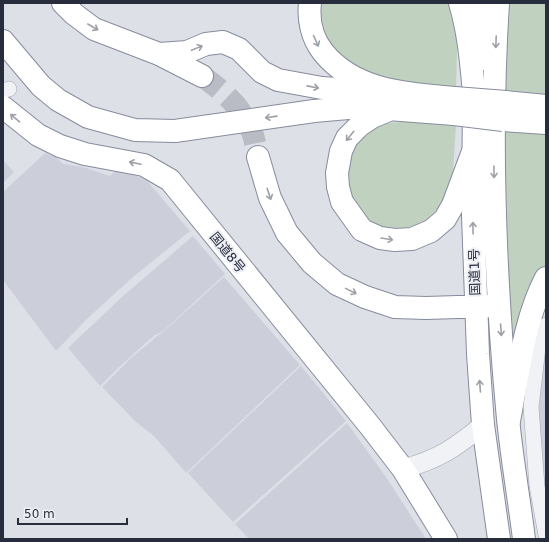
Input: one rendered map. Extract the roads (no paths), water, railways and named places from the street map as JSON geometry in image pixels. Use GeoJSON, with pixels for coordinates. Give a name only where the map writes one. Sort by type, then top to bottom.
{"type":"FeatureCollection","features":[{"type":"Feature","properties":{"kind":"highway"},"geometry":{"type":"LineString","coordinates":[[64,3],[74,14],[94,29],[159,54],[202,76]]}},
{"type":"Feature","properties":{"kind":"highway"},"geometry":{"type":"LineString","coordinates":[[310,3],[309,11],[311,29],[318,46],[329,60],[341,70],[356,79],[387,90],[408,102]]}},
{"type":"Feature","properties":{"kind":"highway"},"geometry":{"type":"LineString","coordinates":[[460,3],[470,47],[461,102]]}},
{"type":"Feature","properties":{"kind":"highway","name":"国道1号"},"geometry":{"type":"LineString","coordinates":[[480,3],[461,102],[472,154],[475,306],[483,425],[499,539]]}},
{"type":"Feature","properties":{"kind":"highway","name":"国道1号"},"geometry":{"type":"LineString","coordinates":[[498,3],[494,90],[494,205],[499,305],[508,421],[523,533]]}},
{"type":"Feature","properties":{"kind":"highway"},"geometry":{"type":"LineString","coordinates":[[3,41],[41,86],[58,100],[103,122],[135,130],[176,131],[314,111],[375,108],[408,102]]}},
{"type":"Feature","properties":{"kind":"highway"},"geometry":{"type":"LineString","coordinates":[[159,54],[187,52],[206,44],[223,42],[239,49],[262,72],[278,80],[408,102],[461,102],[504,111],[546,124]]}},
{"type":"Feature","properties":{"kind":"highway","name":"国道8号"},"geometry":{"type":"LineString","coordinates":[[5,96],[38,135],[60,146],[85,154],[144,165],[170,180],[370,426],[403,469],[446,539]]}},
{"type":"Feature","properties":{"kind":"highway"},"geometry":{"type":"LineString","coordinates":[[408,102],[372,117],[360,125],[347,138],[341,151],[337,173],[338,187],[342,202],[362,230],[380,238],[395,240],[412,239],[431,231],[445,220],[453,205],[472,154]]}},
{"type":"Feature","properties":{"kind":"highway"},"geometry":{"type":"LineString","coordinates":[[504,111],[546,106]]}},
{"type":"Feature","properties":{"kind":"highway"},"geometry":{"type":"LineString","coordinates":[[258,157],[270,198],[287,233],[312,263],[337,284],[365,297],[394,307],[426,308],[499,305]]}},
{"type":"Feature","properties":{"kind":"highway"},"geometry":{"type":"LineString","coordinates":[[508,421],[530,316],[540,288],[546,278]]}},
{"type":"Feature","properties":{"kind":"street"},"geometry":{"type":"LineString","coordinates":[[523,533],[546,534],[537,486],[531,407],[539,339],[546,325]]}},
{"type":"Feature","properties":{"kind":"street"},"geometry":{"type":"LineString","coordinates":[[403,469],[438,457],[458,446],[483,425]]}},
{"type":"Feature","properties":{"kind":"tunnel"},"geometry":{"type":"LineString","coordinates":[[202,76],[231,100],[243,115],[252,132],[258,157]]}}]}
